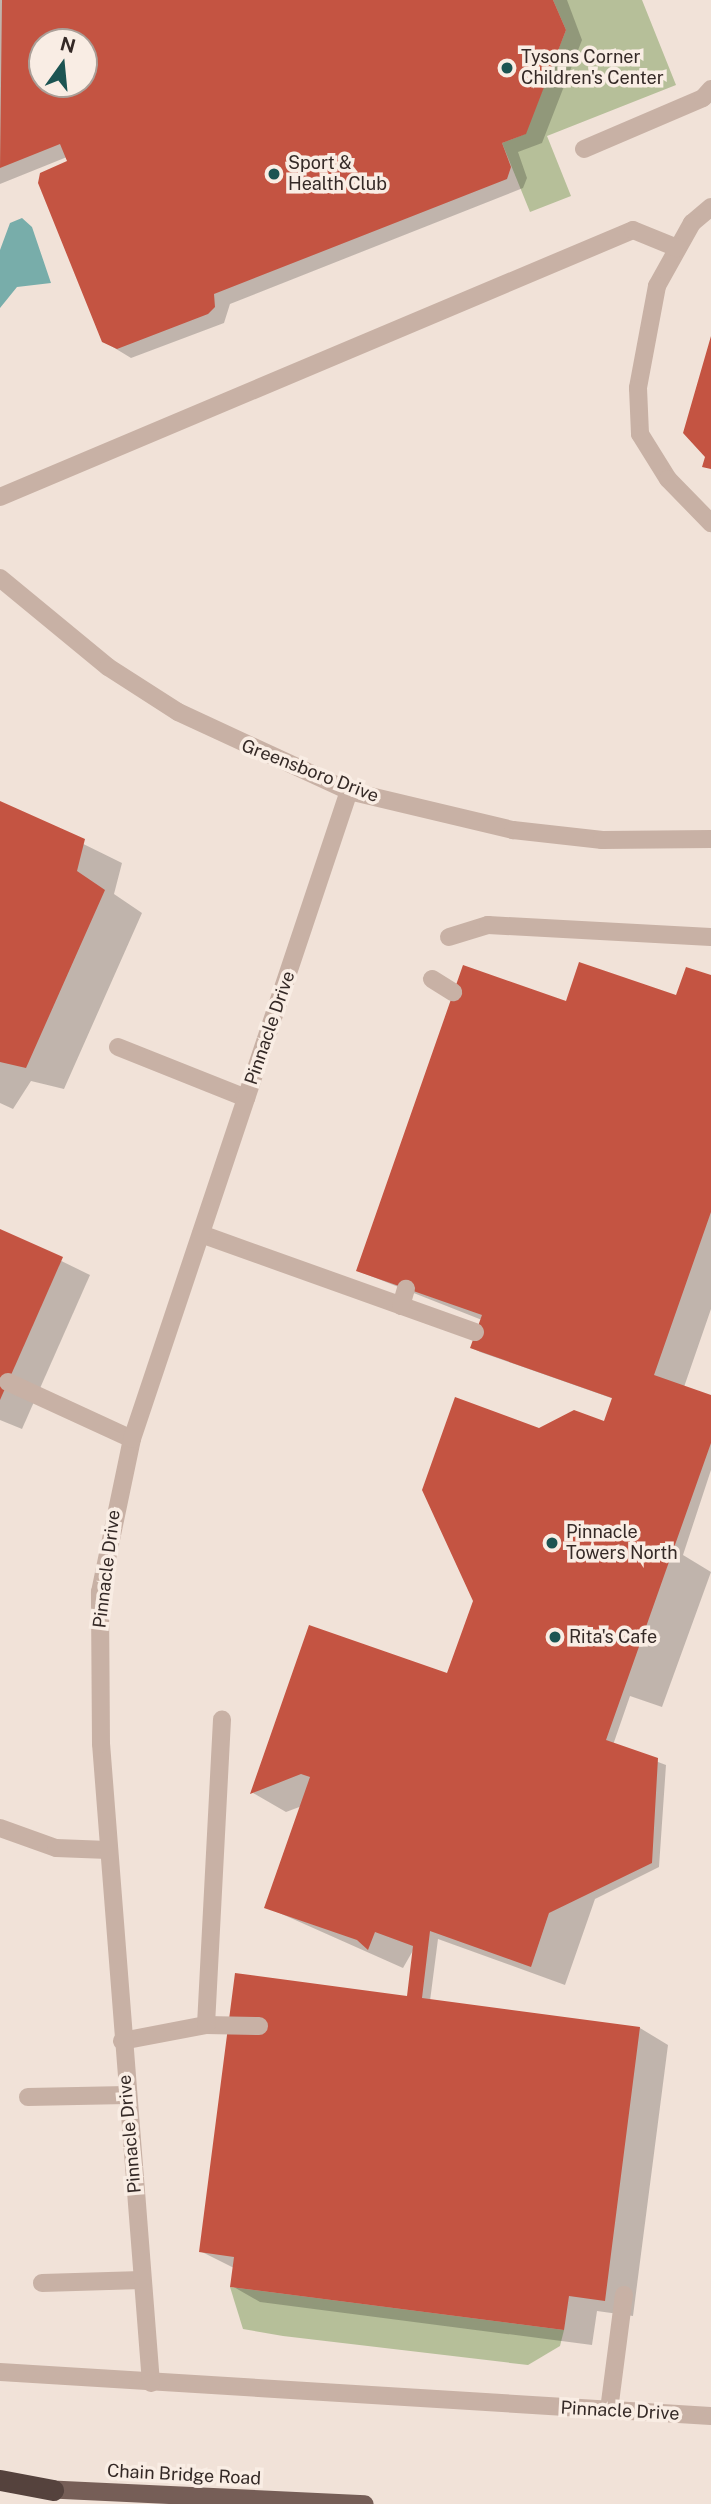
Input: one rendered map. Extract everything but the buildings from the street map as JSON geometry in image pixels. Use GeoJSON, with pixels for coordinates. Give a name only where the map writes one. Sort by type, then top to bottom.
{"type":"FeatureCollection","features":[{"type":"Feature","properties":{"kind":"highway"},"geometry":{"type":"LineString","coordinates":[[0,2480],[52,2490]]}},
{"type":"Feature","properties":{"kind":"main road","name":"Chain Bridge Road"},"geometry":{"type":"LineString","coordinates":[[0,2487],[366,2504]]}},
{"type":"Feature","properties":{"kind":"street"},"geometry":{"type":"LineString","coordinates":[[584,149],[703,98],[711,89]]}},
{"type":"Feature","properties":{"kind":"street"},"geometry":{"type":"LineString","coordinates":[[711,207],[677,248],[657,286],[643,342],[640,434],[668,479],[711,523]]}},
{"type":"Feature","properties":{"kind":"street"},"geometry":{"type":"LineString","coordinates":[[0,496],[633,230],[677,248]]}},
{"type":"Feature","properties":{"kind":"street","name":"Greensboro Drive"},"geometry":{"type":"LineString","coordinates":[[0,578],[108,667],[178,712],[349,791],[513,830],[602,840],[711,839]]}},
{"type":"Feature","properties":{"kind":"street","name":"Pinnacle Drive"},"geometry":{"type":"LineString","coordinates":[[151,2383],[108,1850],[100,1592],[132,1439],[349,791]]}},
{"type":"Feature","properties":{"kind":"street"},"geometry":{"type":"LineString","coordinates":[[449,937],[488,925],[711,937]]}},
{"type":"Feature","properties":{"kind":"street"},"geometry":{"type":"LineString","coordinates":[[432,979],[453,992]]}},
{"type":"Feature","properties":{"kind":"street"},"geometry":{"type":"LineString","coordinates":[[118,1047],[246,1098]]}},
{"type":"Feature","properties":{"kind":"street"},"geometry":{"type":"LineString","coordinates":[[201,1234],[403,1297],[475,1332]]}},
{"type":"Feature","properties":{"kind":"street"},"geometry":{"type":"LineString","coordinates":[[8,1382],[132,1439]]}},
{"type":"Feature","properties":{"kind":"street"},"geometry":{"type":"LineString","coordinates":[[206,2025],[222,1719]]}},
{"type":"Feature","properties":{"kind":"street"},"geometry":{"type":"LineString","coordinates":[[0,1828],[56,1848],[108,1850]]}},
{"type":"Feature","properties":{"kind":"street"},"geometry":{"type":"LineString","coordinates":[[122,2041],[206,2025],[259,2026]]}},
{"type":"Feature","properties":{"kind":"street"},"geometry":{"type":"LineString","coordinates":[[28,2097],[127,2095]]}},
{"type":"Feature","properties":{"kind":"street"},"geometry":{"type":"LineString","coordinates":[[42,2283],[142,2280]]}},
{"type":"Feature","properties":{"kind":"street"},"geometry":{"type":"LineString","coordinates":[[609,2410],[624,2295]]}},
{"type":"Feature","properties":{"kind":"street","name":"Pinnacle Drive"},"geometry":{"type":"LineString","coordinates":[[0,2372],[711,2416]]}},
{"type":"Feature","properties":{"kind":"green space"},"geometry":{"type":"Polygon","coordinates":[[[553,0],[642,0],[676,85],[547,136],[571,196],[530,212],[502,143],[525,134],[566,30],[553,0]]]}},
{"type":"Feature","properties":{"kind":"green space"},"geometry":{"type":"Polygon","coordinates":[[[230,2287],[564,2330],[560,2346],[528,2365],[283,2336],[243,2329],[230,2287]]]}},
{"type":"Feature","properties":{"kind":"water"},"geometry":{"type":"Polygon","coordinates":[[[22,218],[32,227],[51,283],[17,287],[0,308],[0,250],[10,223],[22,218]]]}},
{"type":"Feature","properties":{"kind":"place","name":"Tysons Corner Children's Center"},"geometry":{"type":"Point","coordinates":[507,68]}},
{"type":"Feature","properties":{"kind":"place","name":"Sport & Health Club"},"geometry":{"type":"Point","coordinates":[274,174]}},
{"type":"Feature","properties":{"kind":"place","name":"Pinnacle Towers North"},"geometry":{"type":"Point","coordinates":[552,1543]}},
{"type":"Feature","properties":{"kind":"place","name":"Rita's Cafe"},"geometry":{"type":"Point","coordinates":[555,1637]}}]}
